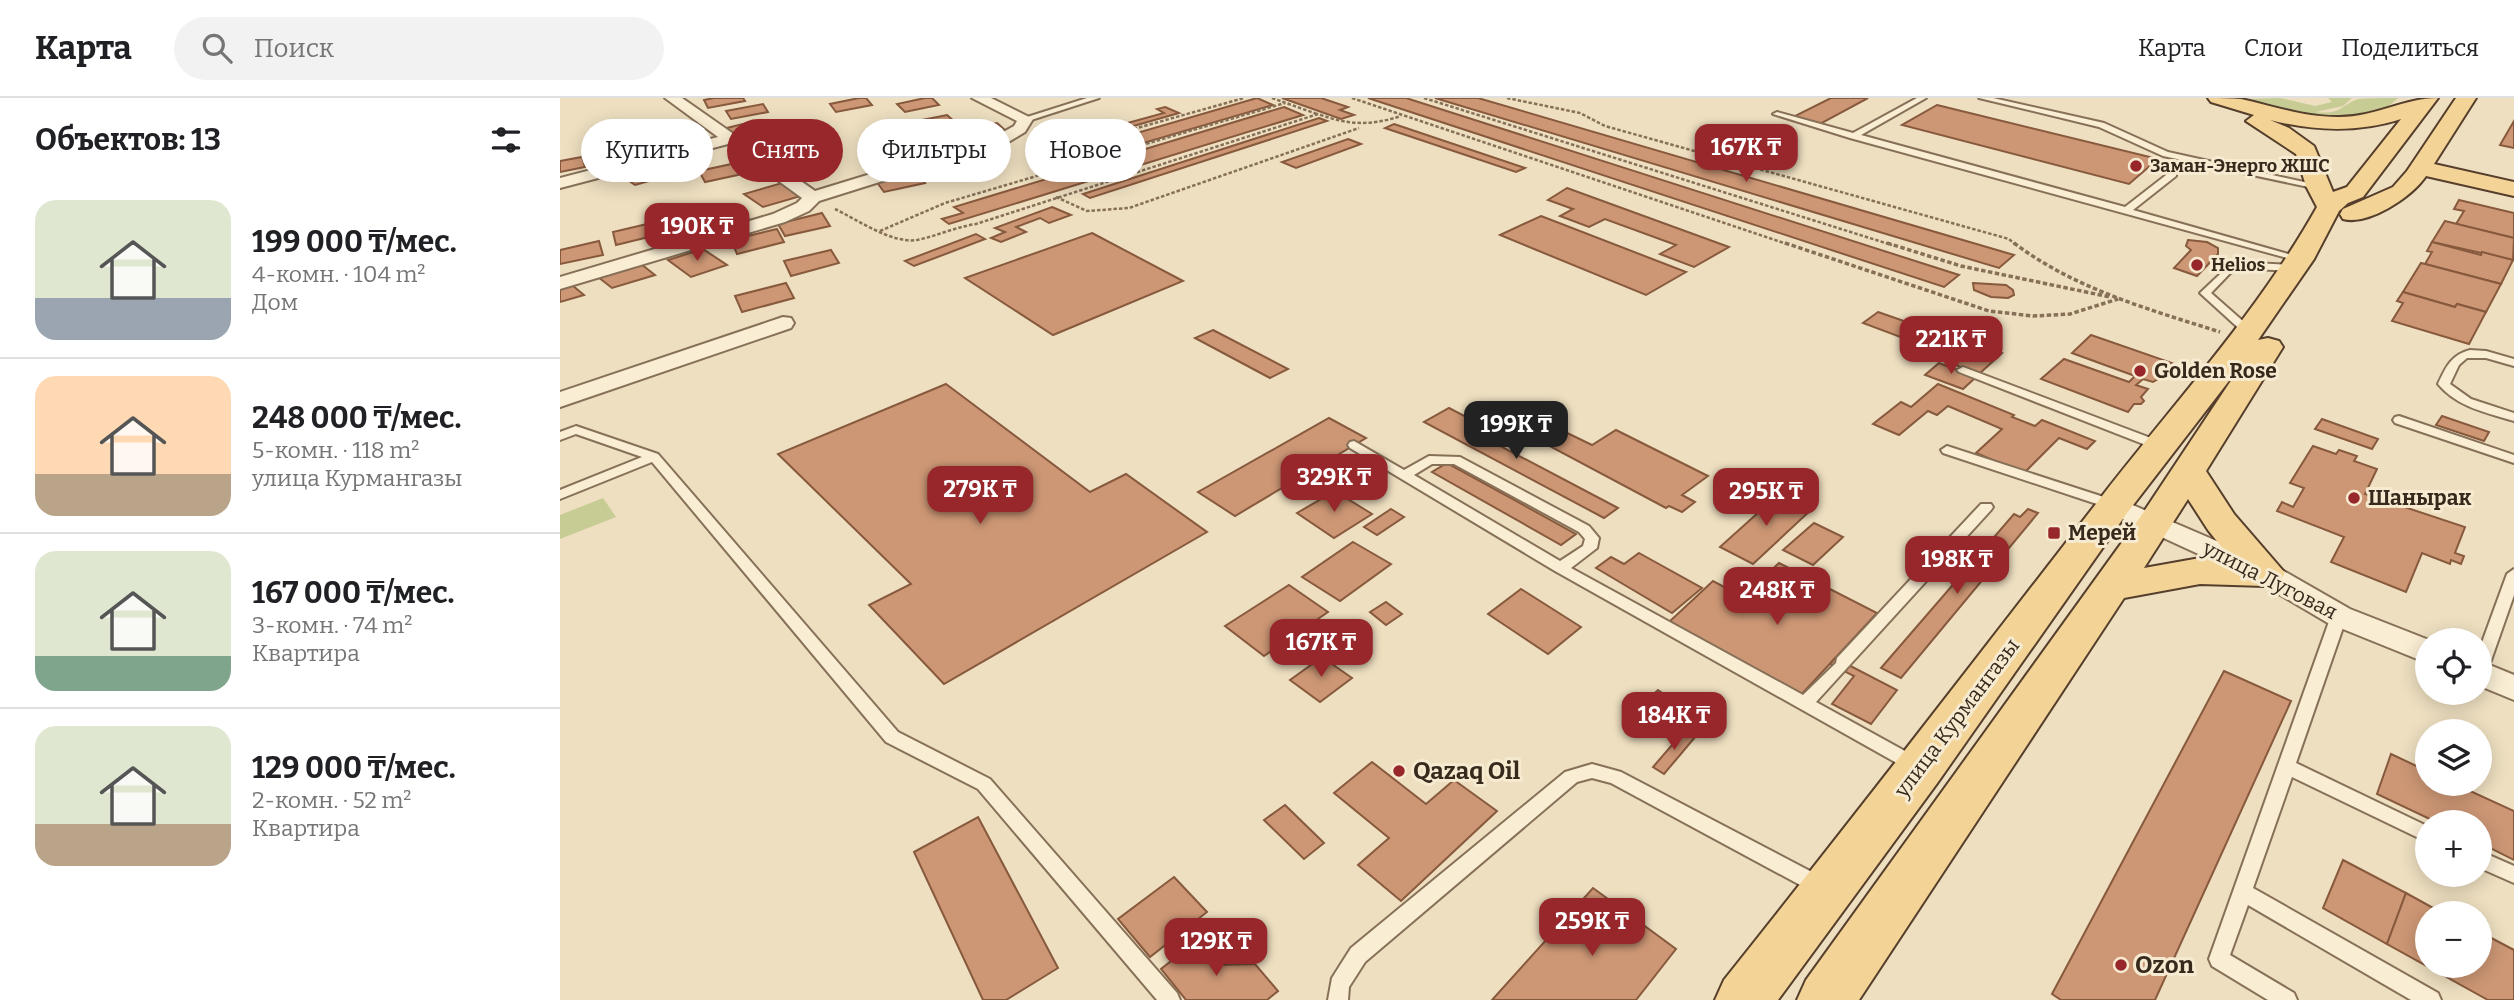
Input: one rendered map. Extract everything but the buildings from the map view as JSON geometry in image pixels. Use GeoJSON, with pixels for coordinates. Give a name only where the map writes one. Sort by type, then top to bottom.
{"type":"FeatureCollection","features":[{"type":"Feature","properties":{"kind":"main road"},"geometry":{"type":"LineString","coordinates":[[2194,98],[2258,122],[2299,143],[2339,200],[2380,204],[2401,192],[2466,98]]}},
{"type":"Feature","properties":{"kind":"main road"},"geometry":{"type":"LineString","coordinates":[[2218,98],[2271,114],[2319,122],[2352,123],[2378,119],[2426,101]]}},
{"type":"Feature","properties":{"kind":"main road","name":"улица Курмангазы"},"geometry":{"type":"LineString","coordinates":[[1744,1000],[1921,768],[2114,505],[2174,458],[2211,408],[2255,333],[2318,261],[2339,200],[2426,101]]}},
{"type":"Feature","properties":{"kind":"main road"},"geometry":{"type":"LineString","coordinates":[[2419,168],[2514,190]]}},
{"type":"Feature","properties":{"kind":"main road","name":"улица Курмангазы"},"geometry":{"type":"LineString","coordinates":[[2318,261],[2339,200]]}},
{"type":"Feature","properties":{"kind":"main road"},"geometry":{"type":"LineString","coordinates":[[2174,458],[2221,522],[2265,573]]}},
{"type":"Feature","properties":{"kind":"main road","name":"улица Курмангазы"},"geometry":{"type":"LineString","coordinates":[[1826,1000],[2154,524],[2174,458]]}},
{"type":"Feature","properties":{"kind":"main road"},"geometry":{"type":"LineString","coordinates":[[2112,587],[2200,571],[2265,573]]}},
{"type":"Feature","properties":{"kind":"street"},"geometry":{"type":"LineString","coordinates":[[672,98],[727,137]]}},
{"type":"Feature","properties":{"kind":"street"},"geometry":{"type":"LineString","coordinates":[[560,283],[779,218],[803,207],[813,197],[1004,138],[1020,129],[1025,119],[979,98]]}},
{"type":"Feature","properties":{"kind":"street"},"geometry":{"type":"LineString","coordinates":[[560,183],[727,140]]}},
{"type":"Feature","properties":{"kind":"street"},"geometry":{"type":"LineString","coordinates":[[792,182],[813,197]]}},
{"type":"Feature","properties":{"kind":"street"},"geometry":{"type":"LineString","coordinates":[[560,400],[783,323]]}},
{"type":"Feature","properties":{"kind":"street","name":"улица Луговая"},"geometry":{"type":"LineString","coordinates":[[2114,505],[2265,573],[2339,616],[2415,647]]}},
{"type":"Feature","properties":{"kind":"street"},"geometry":{"type":"LineString","coordinates":[[2492,677],[2514,688]]}},
{"type":"Feature","properties":{"kind":"lane"},"geometry":{"type":"LineString","coordinates":[[1025,119],[1095,98]]}},
{"type":"Feature","properties":{"kind":"lane"},"geometry":{"type":"LineString","coordinates":[[1853,136],[1922,98]]}},
{"type":"Feature","properties":{"kind":"lane"},"geometry":{"type":"LineString","coordinates":[[1983,98],[2101,125],[2166,154],[2339,200]]}},
{"type":"Feature","properties":{"kind":"lane"},"geometry":{"type":"LineString","coordinates":[[1777,114],[2318,261]]}},
{"type":"Feature","properties":{"kind":"lane"},"geometry":{"type":"LineString","coordinates":[[2128,209],[2173,174]]}},
{"type":"Feature","properties":{"kind":"lane"},"geometry":{"type":"LineString","coordinates":[[2255,333],[2205,293],[2233,265],[2318,261]]}},
{"type":"Feature","properties":{"kind":"lane"},"geometry":{"type":"LineString","coordinates":[[2514,363],[2482,354],[2467,354],[2459,358],[2444,384],[2452,394],[2467,402],[2514,417]]}},
{"type":"Feature","properties":{"kind":"lane"},"geometry":{"type":"LineString","coordinates":[[1964,370],[2174,458]]}},
{"type":"Feature","properties":{"kind":"lane"},"geometry":{"type":"LineString","coordinates":[[2399,420],[2514,459]]}},
{"type":"Feature","properties":{"kind":"lane"},"geometry":{"type":"LineString","coordinates":[[560,436],[576,430],[653,457],[892,737],[984,784],[1170,1000]]}},
{"type":"Feature","properties":{"kind":"lane"},"geometry":{"type":"LineString","coordinates":[[1354,445],[1560,568],[1921,768]]}},
{"type":"Feature","properties":{"kind":"lane"},"geometry":{"type":"LineString","coordinates":[[1947,450],[2114,505]]}},
{"type":"Feature","properties":{"kind":"lane"},"geometry":{"type":"LineString","coordinates":[[560,495],[653,457]]}},
{"type":"Feature","properties":{"kind":"lane"},"geometry":{"type":"LineString","coordinates":[[1403,476],[1429,460],[1456,460],[1584,529],[1592,538],[1590,548],[1560,568]]}},
{"type":"Feature","properties":{"kind":"lane"},"geometry":{"type":"LineString","coordinates":[[1806,702],[1986,507]]}},
{"type":"Feature","properties":{"kind":"lane"},"geometry":{"type":"LineString","coordinates":[[2492,637],[2514,574]]}},
{"type":"Feature","properties":{"kind":"lane"},"geometry":{"type":"LineString","coordinates":[[2287,1000],[2219,959],[2339,616]]}},
{"type":"Feature","properties":{"kind":"lane"},"geometry":{"type":"LineString","coordinates":[[2286,766],[2415,828]]}},
{"type":"Feature","properties":{"kind":"lane"},"geometry":{"type":"LineString","coordinates":[[1338,1000],[1339,985],[1358,955],[1571,777],[1592,771],[1615,777],[1826,890]]}},
{"type":"Feature","properties":{"kind":"lane"},"geometry":{"type":"LineString","coordinates":[[2492,865],[2514,875]]}},
{"type":"Feature","properties":{"kind":"lane"},"geometry":{"type":"LineString","coordinates":[[2243,892],[2431,1000]]}},
{"type":"Feature","properties":{"kind":"path"},"geometry":{"type":"LineString","coordinates":[[1146,126],[1244,98]]}},
{"type":"Feature","properties":{"kind":"path"},"geometry":{"type":"LineString","coordinates":[[1272,98],[1349,125],[1364,127]]}},
{"type":"Feature","properties":{"kind":"path"},"geometry":{"type":"LineString","coordinates":[[1352,98],[1989,311],[2033,316],[2070,314],[2118,299]]}},
{"type":"Feature","properties":{"kind":"path"},"geometry":{"type":"LineString","coordinates":[[1424,98],[1961,266],[2118,299],[2255,333]]}},
{"type":"Feature","properties":{"kind":"path"},"geometry":{"type":"LineString","coordinates":[[1507,98],[1580,113],[1605,126],[2009,239],[2033,260],[2118,299]]}},
{"type":"Feature","properties":{"kind":"path"},"geometry":{"type":"LineString","coordinates":[[880,231],[945,203],[1285,103]]}},
{"type":"Feature","properties":{"kind":"path"},"geometry":{"type":"LineString","coordinates":[[813,197],[892,239],[916,240],[955,227],[976,224],[1318,114]]}},
{"type":"Feature","properties":{"kind":"path"},"geometry":{"type":"LineString","coordinates":[[1055,197],[1087,211],[1129,208],[1402,116]]}},
{"type":"Feature","properties":{"kind":"green space"},"geometry":{"type":"Polygon","coordinates":[[[2229,98],[2259,104],[2248,99],[2280,98],[2315,106],[2332,102],[2328,98],[2352,98],[2343,106],[2316,112],[2324,113],[2335,111],[2358,99],[2398,98],[2374,115],[2336,119],[2299,116],[2229,98]]]}},
{"type":"Feature","properties":{"kind":"green space"},"geometry":{"type":"Polygon","coordinates":[[[603,498],[616,517],[560,539],[560,515],[603,498]]]}},
{"type":"Feature","properties":{"kind":"place","name":"Заман-Энерго ЖШС"},"geometry":{"type":"Point","coordinates":[2136,166]}},
{"type":"Feature","properties":{"kind":"place","name":"Helios"},"geometry":{"type":"Point","coordinates":[2197,265]}},
{"type":"Feature","properties":{"kind":"place","name":"Golden Rose"},"geometry":{"type":"Point","coordinates":[2140,371]}},
{"type":"Feature","properties":{"kind":"place","name":"Шанырак"},"geometry":{"type":"Point","coordinates":[2354,498]}},
{"type":"Feature","properties":{"kind":"place","name":"Мерей"},"geometry":{"type":"Point","coordinates":[2054,533]}},
{"type":"Feature","properties":{"kind":"place","name":"Qazaq Oil"},"geometry":{"type":"Point","coordinates":[1399,771]}},
{"type":"Feature","properties":{"kind":"place","name":"Ozon"},"geometry":{"type":"Point","coordinates":[2121,965]}}]}
